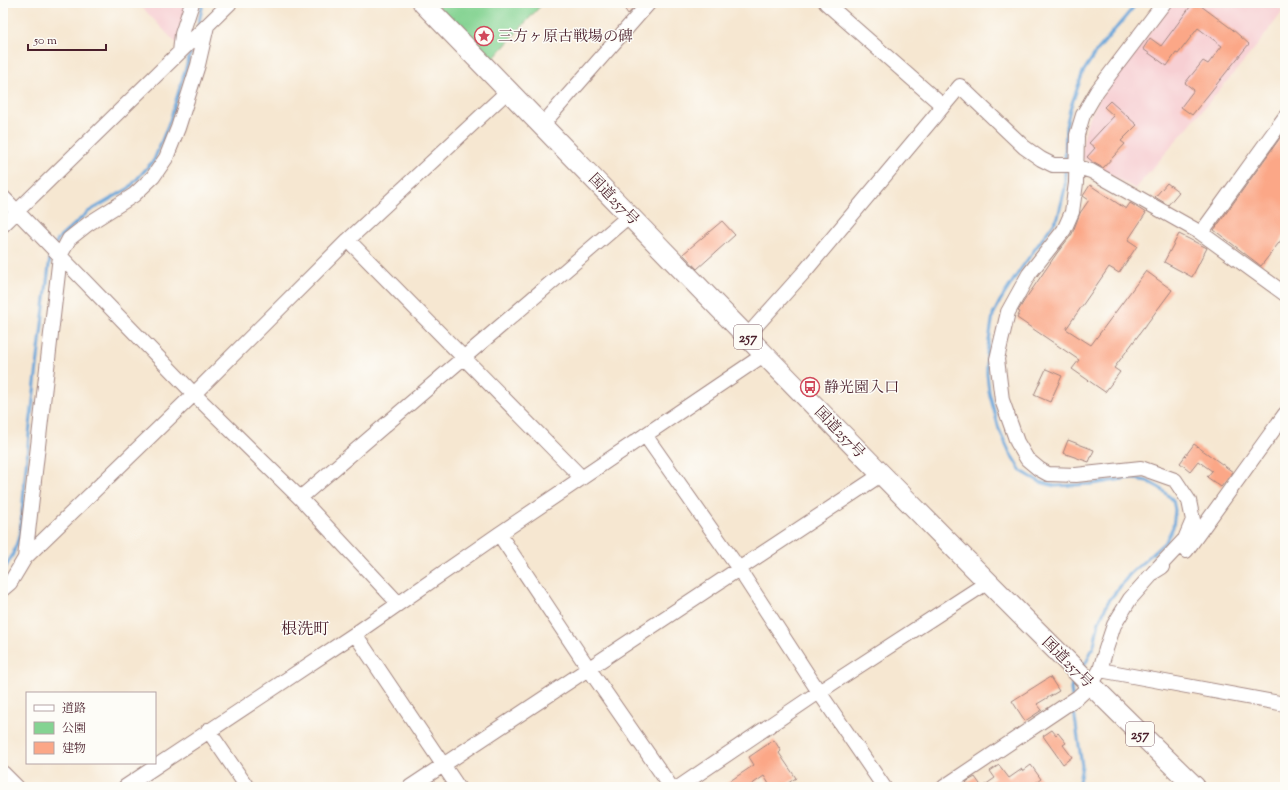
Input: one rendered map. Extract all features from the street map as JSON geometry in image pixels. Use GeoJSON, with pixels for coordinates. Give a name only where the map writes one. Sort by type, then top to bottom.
{"type":"FeatureCollection","features":[{"type":"Feature","properties":{"kind":"highway","name":"国道257号"},"geometry":{"type":"LineString","coordinates":[[423,3],[988,582],[1086,681],[1195,787]]}},
{"type":"Feature","properties":{"kind":"street"},"geometry":{"type":"LineString","coordinates":[[185,48],[182,34],[192,3]]}},
{"type":"Feature","properties":{"kind":"street"},"geometry":{"type":"LineString","coordinates":[[3,225],[230,3]]}},
{"type":"Feature","properties":{"kind":"street"},"geometry":{"type":"LineString","coordinates":[[542,125],[649,3]]}},
{"type":"Feature","properties":{"kind":"street"},"geometry":{"type":"LineString","coordinates":[[826,3],[943,106]]}},
{"type":"Feature","properties":{"kind":"street"},"geometry":{"type":"LineString","coordinates":[[944,787],[1061,708],[1086,681],[1106,648],[1114,625],[1130,599],[1185,539],[1193,520],[1189,501],[1174,480],[1141,468],[1076,475],[1048,474],[1039,469],[1027,459],[1017,442],[1002,400],[997,359],[1008,312],[1029,274],[1064,230],[1072,212],[1077,135],[1083,115],[1097,91],[1164,3]]}},
{"type":"Feature","properties":{"kind":"street"},"geometry":{"type":"LineString","coordinates":[[25,558],[55,251],[88,224],[134,195],[153,177],[166,158],[178,128],[198,65],[204,29]]}},
{"type":"Feature","properties":{"kind":"street"},"geometry":{"type":"LineString","coordinates":[[747,336],[805,271],[960,86],[1024,147],[1041,159],[1053,164],[1074,165],[1091,171],[1201,233],[1285,294]]}},
{"type":"Feature","properties":{"kind":"street"},"geometry":{"type":"LineString","coordinates":[[3,589],[10,583],[25,558],[194,394],[348,240],[508,91]]}},
{"type":"Feature","properties":{"kind":"street"},"geometry":{"type":"LineString","coordinates":[[1201,233],[1285,117]]}},
{"type":"Feature","properties":{"kind":"street"},"geometry":{"type":"LineString","coordinates":[[3,197],[194,394],[300,498],[398,603]]}},
{"type":"Feature","properties":{"kind":"street"},"geometry":{"type":"LineString","coordinates":[[300,498],[630,215]]}},
{"type":"Feature","properties":{"kind":"street"},"geometry":{"type":"LineString","coordinates":[[348,240],[582,478]]}},
{"type":"Feature","properties":{"kind":"street"},"geometry":{"type":"LineString","coordinates":[[125,787],[208,730],[355,634],[499,534],[765,354]]}},
{"type":"Feature","properties":{"kind":"street"},"geometry":{"type":"LineString","coordinates":[[1154,572],[1185,553],[1285,414]]}},
{"type":"Feature","properties":{"kind":"street"},"geometry":{"type":"LineString","coordinates":[[645,435],[739,569],[819,692],[884,787]]}},
{"type":"Feature","properties":{"kind":"street"},"geometry":{"type":"LineString","coordinates":[[410,787],[882,474]]}},
{"type":"Feature","properties":{"kind":"street"},"geometry":{"type":"LineString","coordinates":[[499,534],[589,669],[671,787]]}},
{"type":"Feature","properties":{"kind":"street"},"geometry":{"type":"LineString","coordinates":[[679,787],[819,692],[988,582]]}},
{"type":"Feature","properties":{"kind":"street"},"geometry":{"type":"LineString","coordinates":[[355,634],[458,787]]}},
{"type":"Feature","properties":{"kind":"street"},"geometry":{"type":"LineString","coordinates":[[1086,681],[1285,704]]}},
{"type":"Feature","properties":{"kind":"street"},"geometry":{"type":"LineString","coordinates":[[208,730],[247,787]]}},
{"type":"Feature","properties":{"kind":"street"},"geometry":{"type":"LineString","coordinates":[[3,773],[17,787]]}},
{"type":"Feature","properties":{"kind":"shaded area"},"geometry":{"type":"Polygon","coordinates":[[[138,3],[188,3],[177,44],[138,3]]]}},
{"type":"Feature","properties":{"kind":"shaded area"},"geometry":{"type":"Polygon","coordinates":[[[1172,3],[1272,3],[1283,11],[1256,47],[1135,189],[1082,158],[1083,141],[1088,120],[1102,94],[1172,3]]]}},
{"type":"Feature","properties":{"kind":"green space"},"geometry":{"type":"Polygon","coordinates":[[[435,3],[543,3],[492,60],[435,3]]]}},
{"type":"Feature","properties":{"kind":"building"},"geometry":{"type":"Polygon","coordinates":[[[628,3],[638,3],[628,14],[624,8],[628,3]]]}},
{"type":"Feature","properties":{"kind":"building"},"geometry":{"type":"Polygon","coordinates":[[[1193,3],[1197,3],[1232,29],[1249,44],[1192,115],[1181,107],[1194,90],[1185,83],[1203,61],[1208,64],[1222,46],[1198,28],[1178,54],[1176,53],[1167,66],[1143,49],[1150,38],[1161,46],[1193,3]]]}},
{"type":"Feature","properties":{"kind":"building"},"geometry":{"type":"Polygon","coordinates":[[[1110,101],[1137,125],[1121,141],[1125,144],[1103,168],[1087,157],[1095,148],[1089,143],[1114,116],[1104,107],[1110,101]]]}},
{"type":"Feature","properties":{"kind":"building"},"geometry":{"type":"Polygon","coordinates":[[[1285,131],[1285,235],[1261,266],[1214,230],[1285,131]]]}},
{"type":"Feature","properties":{"kind":"building"},"geometry":{"type":"Polygon","coordinates":[[[1167,183],[1179,192],[1168,205],[1155,197],[1167,183]]]}},
{"type":"Feature","properties":{"kind":"building"},"geometry":{"type":"Polygon","coordinates":[[[1090,185],[1126,209],[1130,203],[1146,213],[1128,240],[1137,246],[1119,273],[1109,267],[1066,329],[1091,345],[1146,271],[1172,290],[1114,368],[1120,372],[1105,392],[1072,369],[1079,360],[1017,318],[1020,312],[1018,311],[1024,301],[1072,234],[1080,213],[1089,200],[1083,196],[1090,185]]]}},
{"type":"Feature","properties":{"kind":"building"},"geometry":{"type":"Polygon","coordinates":[[[722,221],[735,235],[697,269],[683,254],[722,221]]]}},
{"type":"Feature","properties":{"kind":"building"},"geometry":{"type":"Polygon","coordinates":[[[1179,234],[1207,248],[1192,277],[1164,262],[1179,234]]]}},
{"type":"Feature","properties":{"kind":"building"},"geometry":{"type":"Polygon","coordinates":[[[1046,369],[1062,376],[1050,402],[1034,395],[1046,369]]]}},
{"type":"Feature","properties":{"kind":"building"},"geometry":{"type":"Polygon","coordinates":[[[1068,440],[1094,450],[1089,462],[1063,453],[1068,440]]]}},
{"type":"Feature","properties":{"kind":"building"},"geometry":{"type":"Polygon","coordinates":[[[1194,444],[1233,472],[1221,487],[1207,477],[1212,471],[1198,461],[1190,471],[1180,463],[1194,444]]]}},
{"type":"Feature","properties":{"kind":"building"},"geometry":{"type":"Polygon","coordinates":[[[1050,677],[1059,691],[1037,704],[1042,710],[1025,721],[1012,701],[1050,677]]]}},
{"type":"Feature","properties":{"kind":"building"},"geometry":{"type":"Polygon","coordinates":[[[1052,730],[1056,735],[1058,733],[1066,743],[1063,745],[1072,757],[1063,764],[1043,736],[1052,730]]]}},
{"type":"Feature","properties":{"kind":"building"},"geometry":{"type":"Polygon","coordinates":[[[774,740],[781,751],[779,753],[796,778],[782,787],[771,787],[764,776],[748,787],[721,787],[754,765],[749,757],[774,740]]]}},
{"type":"Feature","properties":{"kind":"building"},"geometry":{"type":"Polygon","coordinates":[[[999,765],[1009,778],[1031,765],[1041,779],[1030,787],[982,787],[995,778],[990,771],[999,765]]]}},
{"type":"Feature","properties":{"kind":"building"},"geometry":{"type":"Polygon","coordinates":[[[975,777],[982,787],[970,787],[966,782],[975,777]]]}},
{"type":"Feature","properties":{"kind":"waterway"},"geometry":{"type":"LineString","coordinates":[[198,27],[203,3]]}},
{"type":"Feature","properties":{"kind":"waterway"},"geometry":{"type":"LineString","coordinates":[[1065,162],[1066,126],[1070,109],[1083,72],[1096,52],[1137,3]]}},
{"type":"Feature","properties":{"kind":"waterway"},"geometry":{"type":"LineString","coordinates":[[55,245],[58,239],[88,212],[129,188],[154,160],[170,120],[192,48]]}},
{"type":"Feature","properties":{"kind":"waterway"},"geometry":{"type":"LineString","coordinates":[[1065,170],[1065,188],[1058,217],[1020,270],[1000,301],[993,315],[987,353],[987,374],[989,392],[999,429],[1010,453],[1021,471],[1040,482],[1055,486],[1093,484],[1129,478],[1147,481],[1160,488],[1173,500],[1175,510],[1173,527],[1166,541],[1130,574],[1108,602],[1099,622],[1094,645],[1082,668]]}},
{"type":"Feature","properties":{"kind":"waterway"},"geometry":{"type":"LineString","coordinates":[[3,572],[13,554],[20,534],[29,434],[51,253]]}},
{"type":"Feature","properties":{"kind":"waterway"},"geometry":{"type":"LineString","coordinates":[[1072,696],[1071,689],[1074,678]]}},
{"type":"Feature","properties":{"kind":"waterway"},"geometry":{"type":"LineString","coordinates":[[1073,704],[1082,766],[1078,787]]}},
{"type":"Feature","properties":{"kind":"place","name":"三方ヶ原古戦場の碑"},"geometry":{"type":"Point","coordinates":[484,36]}},
{"type":"Feature","properties":{"kind":"place","name":"静光園入口"},"geometry":{"type":"Point","coordinates":[810,387]}},
{"type":"Feature","properties":{"kind":"district","name":"根洗町"},"geometry":{"type":"Point","coordinates":[305,628]}}]}
